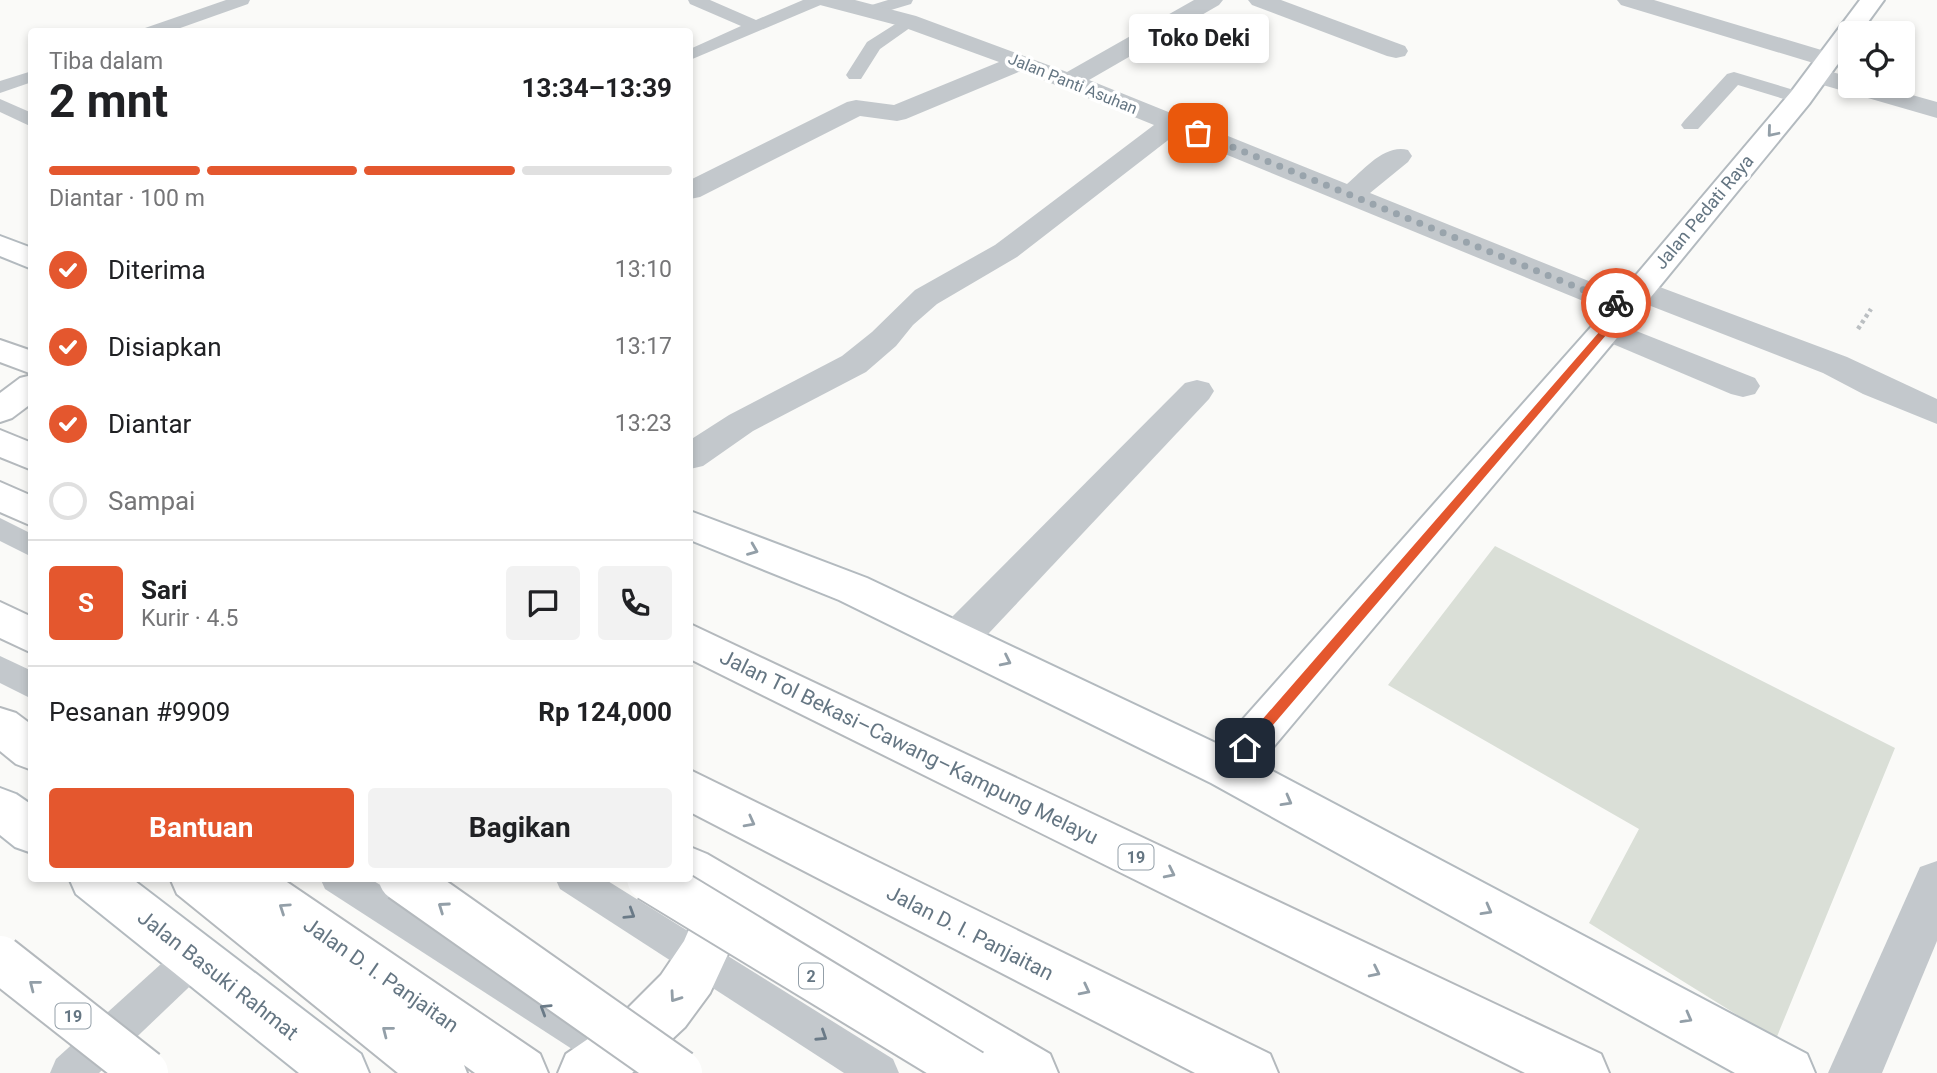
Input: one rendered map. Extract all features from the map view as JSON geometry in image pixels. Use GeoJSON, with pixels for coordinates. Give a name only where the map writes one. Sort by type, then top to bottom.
{"type":"FeatureCollection","features":[{"type":"Feature","properties":{"kind":"main road","name":"Jalan Pedati Raya"},"geometry":{"type":"LineString","coordinates":[[1227,769],[1623,308],[1816,78],[1872,0]]}},
{"type":"Feature","properties":{"kind":"main road"},"geometry":{"type":"LineString","coordinates":[[0,245],[28,258]]}},
{"type":"Feature","properties":{"kind":"main road"},"geometry":{"type":"LineString","coordinates":[[0,350],[28,361]]}},
{"type":"Feature","properties":{"kind":"main road"},"geometry":{"type":"LineString","coordinates":[[0,410],[28,389]]}},
{"type":"Feature","properties":{"kind":"main road"},"geometry":{"type":"LineString","coordinates":[[0,442],[28,456]]}},
{"type":"Feature","properties":{"kind":"main road"},"geometry":{"type":"LineString","coordinates":[[0,495],[28,511]]}},
{"type":"Feature","properties":{"kind":"main road"},"geometry":{"type":"LineString","coordinates":[[693,526],[852,590],[958,638],[1227,769],[1788,1073]]}},
{"type":"Feature","properties":{"kind":"main road"},"geometry":{"type":"LineString","coordinates":[[0,618],[28,635]]}},
{"type":"Feature","properties":{"kind":"main road","name":"Jalan Tol Bekasi–Cawang–Kampung Melayu"},"geometry":{"type":"LineString","coordinates":[[693,641],[1582,1073]]}},
{"type":"Feature","properties":{"kind":"main road"},"geometry":{"type":"LineString","coordinates":[[0,718],[28,736]]}},
{"type":"Feature","properties":{"kind":"main road"},"geometry":{"type":"LineString","coordinates":[[0,726],[28,748]]}},
{"type":"Feature","properties":{"kind":"main road","name":"Jalan D. I. Panjaitan"},"geometry":{"type":"LineString","coordinates":[[693,792],[1251,1073]]}},
{"type":"Feature","properties":{"kind":"main road"},"geometry":{"type":"LineString","coordinates":[[0,808],[28,829]]}},
{"type":"Feature","properties":{"kind":"main road"},"geometry":{"type":"LineString","coordinates":[[615,1067],[668,1008],[702,959],[709,881],[1031,1073]]}},
{"type":"Feature","properties":{"kind":"main road","name":"Jalan Basuki Rahmat"},"geometry":{"type":"LineString","coordinates":[[98,882],[342,1073]]}},
{"type":"Feature","properties":{"kind":"main road"},"geometry":{"type":"LineString","coordinates":[[199,882],[440,1073]]}},
{"type":"Feature","properties":{"kind":"main road","name":"Jalan D. I. Panjaitan"},"geometry":{"type":"LineString","coordinates":[[246,882],[520,1073]]}},
{"type":"Feature","properties":{"kind":"main road"},"geometry":{"type":"LineString","coordinates":[[408,882],[679,1073]]}},
{"type":"Feature","properties":{"kind":"main road","name":"2"},"geometry":{"type":"LineString","coordinates":[[657,882],[971,1073]]}},
{"type":"Feature","properties":{"kind":"main road","name":"19"},"geometry":{"type":"LineString","coordinates":[[0,959],[145,1073]]}},
{"type":"Feature","properties":{"kind":"street","name":"Jalan Panti Asuhan"},"geometry":{"type":"LineString","coordinates":[[828,0],[871,11],[906,10],[1068,82],[1352,194],[1623,308]]}},
{"type":"Feature","properties":{"kind":"street"},"geometry":{"type":"LineString","coordinates":[[1068,82],[1211,0]]}},
{"type":"Feature","properties":{"kind":"street"},"geometry":{"type":"LineString","coordinates":[[1260,0],[1396,51]]}},
{"type":"Feature","properties":{"kind":"street"},"geometry":{"type":"LineString","coordinates":[[1629,0],[1816,78],[1937,110]]}},
{"type":"Feature","properties":{"kind":"street"},"geometry":{"type":"LineString","coordinates":[[693,190],[856,108],[897,113],[1021,62]]}},
{"type":"Feature","properties":{"kind":"street"},"geometry":{"type":"LineString","coordinates":[[693,455],[741,423],[854,363],[884,339],[902,318],[926,298],[1006,251],[1173,124]]}},
{"type":"Feature","properties":{"kind":"street"},"geometry":{"type":"LineString","coordinates":[[1352,194],[1398,156]]}},
{"type":"Feature","properties":{"kind":"street"},"geometry":{"type":"LineString","coordinates":[[1623,308],[1743,386]]}},
{"type":"Feature","properties":{"kind":"street"},"geometry":{"type":"LineString","coordinates":[[1623,308],[1835,365],[1875,386],[1937,412]]}},
{"type":"Feature","properties":{"kind":"street"},"geometry":{"type":"LineString","coordinates":[[958,638],[1197,391]]}},
{"type":"Feature","properties":{"kind":"street"},"geometry":{"type":"LineString","coordinates":[[1855,1073],[1937,883]]}},
{"type":"Feature","properties":{"kind":"lane"},"geometry":{"type":"LineString","coordinates":[[162,28],[242,0]]}},
{"type":"Feature","properties":{"kind":"lane"},"geometry":{"type":"LineString","coordinates":[[696,0],[755,26]]}},
{"type":"Feature","properties":{"kind":"lane"},"geometry":{"type":"LineString","coordinates":[[693,54],[817,0]]}},
{"type":"Feature","properties":{"kind":"lane"},"geometry":{"type":"LineString","coordinates":[[855,75],[873,47],[906,10]]}},
{"type":"Feature","properties":{"kind":"lane"},"geometry":{"type":"LineString","coordinates":[[0,87],[28,77]]}},
{"type":"Feature","properties":{"kind":"lane"},"geometry":{"type":"LineString","coordinates":[[1691,124],[1734,78],[1816,78]]}},
{"type":"Feature","properties":{"kind":"lane"},"geometry":{"type":"LineString","coordinates":[[0,106],[28,119]]}},
{"type":"Feature","properties":{"kind":"lane"},"geometry":{"type":"LineString","coordinates":[[0,528],[28,545]]}},
{"type":"Feature","properties":{"kind":"lane"},"geometry":{"type":"LineString","coordinates":[[0,668],[28,685]]}},
{"type":"Feature","properties":{"kind":"lane"},"geometry":{"type":"LineString","coordinates":[[343,882],[615,1067]]}},
{"type":"Feature","properties":{"kind":"lane"},"geometry":{"type":"LineString","coordinates":[[578,882],[879,1073]]}},
{"type":"Feature","properties":{"kind":"lane"},"geometry":{"type":"LineString","coordinates":[[70,1073],[195,957]]}},
{"type":"Feature","properties":{"kind":"shaded area"},"geometry":{"type":"Polygon","coordinates":[[[1495,546],[1895,748],[1776,1039],[1589,923],[1639,829],[1388,685],[1495,546]]]}},
{"type":"Feature","properties":{"kind":"way so far"},"geometry":{"type":"LineString","coordinates":[[1198,133],[1616,303]]}},
{"type":"Feature","properties":{"kind":"place","name":"Toko Deki"},"geometry":{"type":"Point","coordinates":[1198,133]}},
{"type":"Feature","properties":{"kind":"route"},"geometry":{"type":"LineString","coordinates":[[1245,748],[1626,307],[1616,303]]}}]}
